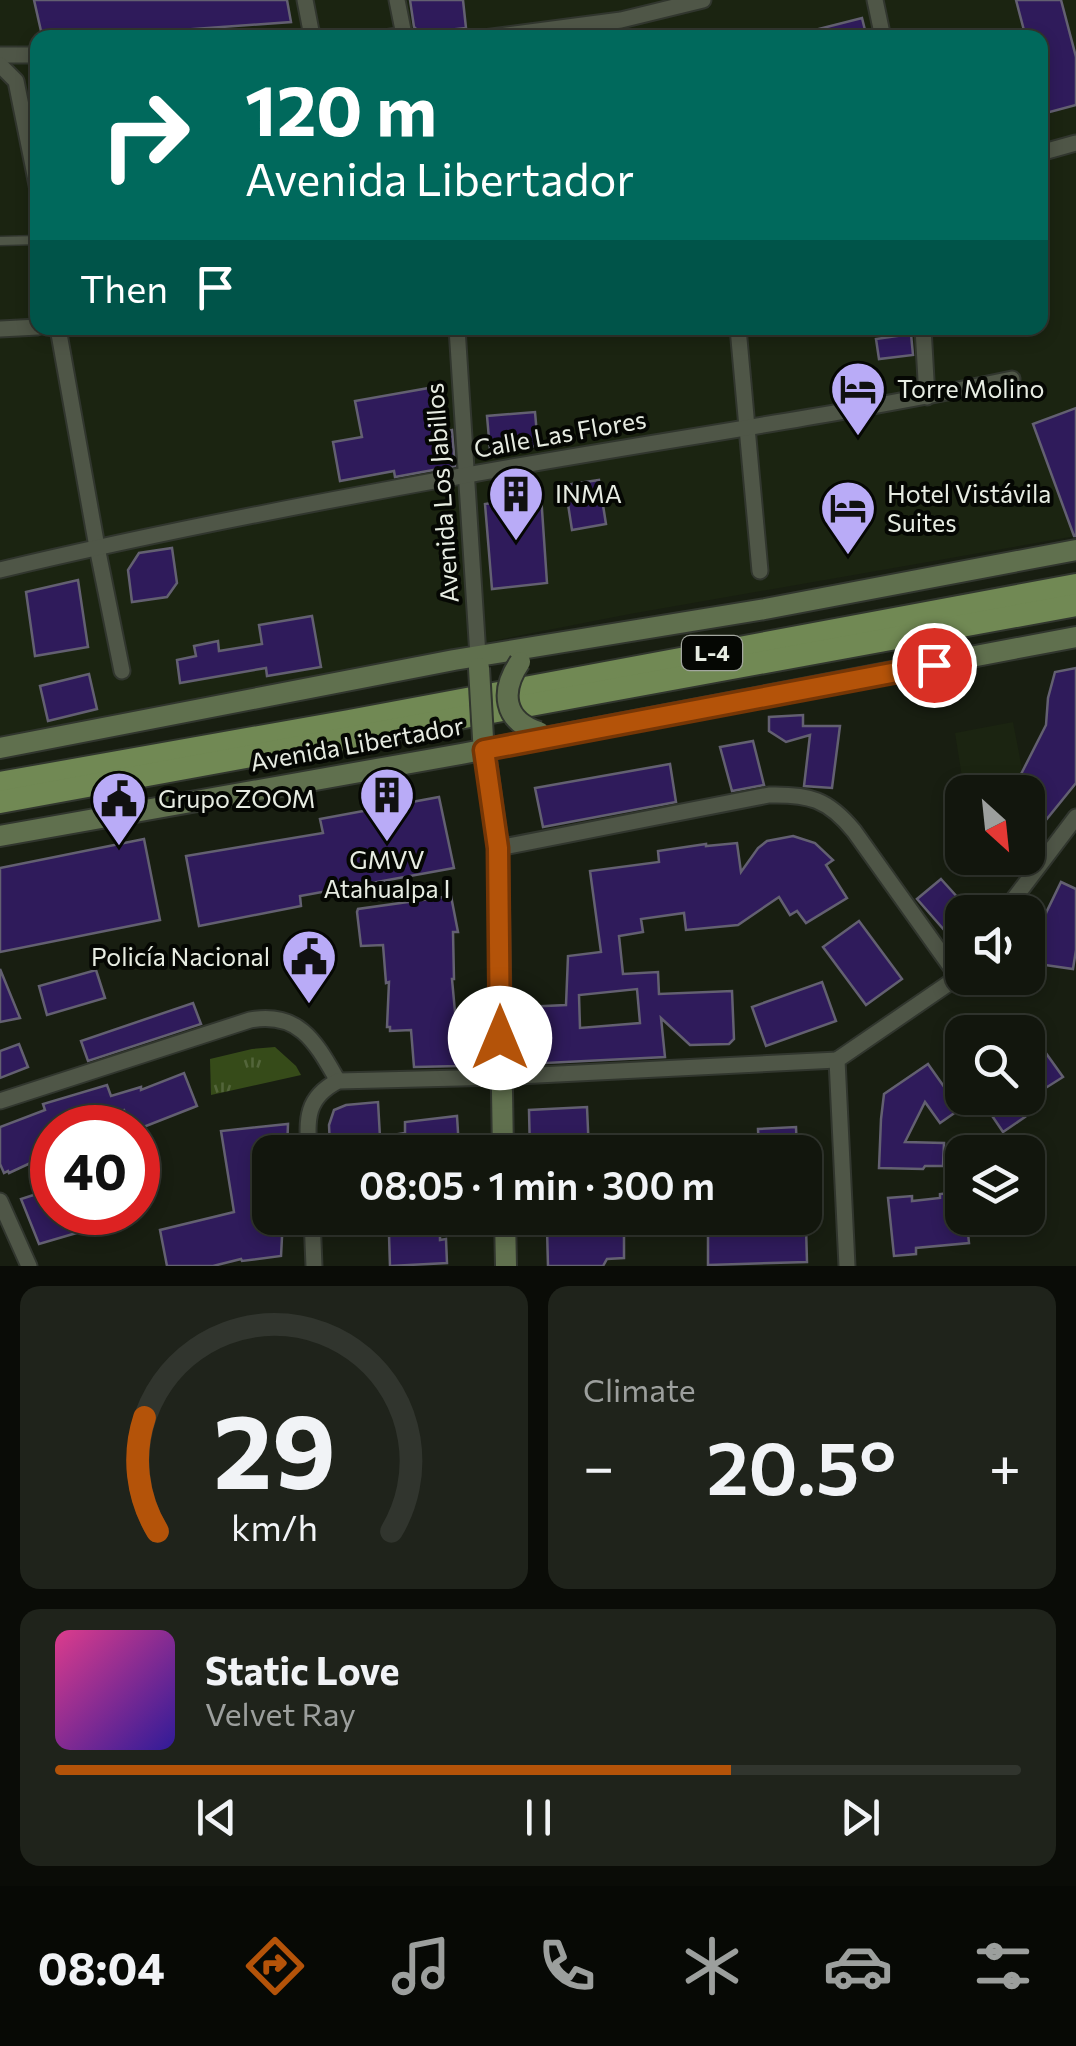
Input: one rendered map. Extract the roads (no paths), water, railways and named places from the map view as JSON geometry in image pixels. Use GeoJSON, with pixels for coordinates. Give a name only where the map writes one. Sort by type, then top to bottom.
{"type":"FeatureCollection","features":[{"type":"Feature","properties":{"kind":"main road","name":"L-4"},"geometry":{"type":"LineString","coordinates":[[0,748],[1076,550]]}},
{"type":"Feature","properties":{"kind":"main road","name":"Avenida Libertador"},"geometry":{"type":"LineString","coordinates":[[0,783],[1076,585]]}},
{"type":"Feature","properties":{"kind":"main road","name":"Avenida Libertador"},"geometry":{"type":"LineString","coordinates":[[0,802],[1076,604]]}},
{"type":"Feature","properties":{"kind":"main road","name":"Avenida Libertador"},"geometry":{"type":"LineString","coordinates":[[0,836],[1076,637]]}},
{"type":"Feature","properties":{"kind":"main road","name":"L-4"},"geometry":{"type":"LineString","coordinates":[[540,648],[520,662],[508,683],[508,703],[526,728],[550,733]]}},
{"type":"Feature","properties":{"kind":"main road"},"geometry":{"type":"LineString","coordinates":[[478,662],[498,848],[502,1135]]}},
{"type":"Feature","properties":{"kind":"main road"},"geometry":{"type":"LineString","coordinates":[[505,1235],[506,1266]]}},
{"type":"Feature","properties":{"kind":"street"},"geometry":{"type":"LineString","coordinates":[[305,0],[312,30]]}},
{"type":"Feature","properties":{"kind":"street"},"geometry":{"type":"LineString","coordinates":[[397,0],[405,30]]}},
{"type":"Feature","properties":{"kind":"street"},"geometry":{"type":"LineString","coordinates":[[544,30],[620,20],[703,0]]}},
{"type":"Feature","properties":{"kind":"street"},"geometry":{"type":"LineString","coordinates":[[875,0],[881,30]]}},
{"type":"Feature","properties":{"kind":"street"},"geometry":{"type":"LineString","coordinates":[[0,55],[30,55]]}},
{"type":"Feature","properties":{"kind":"street"},"geometry":{"type":"LineString","coordinates":[[0,64],[16,80],[30,150]]}},
{"type":"Feature","properties":{"kind":"street"},"geometry":{"type":"LineString","coordinates":[[1048,151],[1076,143]]}},
{"type":"Feature","properties":{"kind":"street"},"geometry":{"type":"LineString","coordinates":[[0,329],[30,327]]}},
{"type":"Feature","properties":{"kind":"street"},"geometry":{"type":"LineString","coordinates":[[59,335],[122,672]]}},
{"type":"Feature","properties":{"kind":"street","name":"Avenida Los Jabillos"},"geometry":{"type":"LineString","coordinates":[[457,335],[478,662]]}},
{"type":"Feature","properties":{"kind":"street"},"geometry":{"type":"LineString","coordinates":[[739,335],[760,570]]}},
{"type":"Feature","properties":{"kind":"street"},"geometry":{"type":"LineString","coordinates":[[924,335],[927,397]]}},
{"type":"Feature","properties":{"kind":"street","name":"Calle Las Flores"},"geometry":{"type":"LineString","coordinates":[[0,570],[96,547],[467,475],[1012,379]]}},
{"type":"Feature","properties":{"kind":"street"},"geometry":{"type":"LineString","coordinates":[[498,848],[769,795],[792,794],[821,800],[844,818],[945,954]]}},
{"type":"Feature","properties":{"kind":"street"},"geometry":{"type":"LineString","coordinates":[[1017,895],[1076,817]]}},
{"type":"Feature","properties":{"kind":"street"},"geometry":{"type":"LineString","coordinates":[[308,1135],[310,1108],[320,1093],[338,1082],[837,1060],[945,984]]}},
{"type":"Feature","properties":{"kind":"street"},"geometry":{"type":"LineString","coordinates":[[0,1101],[264,1017],[293,1024],[307,1034],[338,1082]]}},
{"type":"Feature","properties":{"kind":"street"},"geometry":{"type":"LineString","coordinates":[[837,1060],[847,1266]]}},
{"type":"Feature","properties":{"kind":"street"},"geometry":{"type":"LineString","coordinates":[[0,1201],[30,1266]]}},
{"type":"Feature","properties":{"kind":"street"},"geometry":{"type":"LineString","coordinates":[[313,1235],[314,1266]]}},
{"type":"Feature","properties":{"kind":"lane"},"geometry":{"type":"LineString","coordinates":[[0,241],[30,240]]}},
{"type":"Feature","properties":{"kind":"place","name":"Torre Molino"},"geometry":{"type":"Point","coordinates":[858,438]}},
{"type":"Feature","properties":{"kind":"place","name":"INMA"},"geometry":{"type":"Point","coordinates":[516,543]}},
{"type":"Feature","properties":{"kind":"place","name":"Hotel Vistávila Suites"},"geometry":{"type":"Point","coordinates":[848,557]}},
{"type":"Feature","properties":{"kind":"place","name":"GMVV Atahualpa I"},"geometry":{"type":"Point","coordinates":[387,844]}},
{"type":"Feature","properties":{"kind":"place","name":"Grupo ZOOM"},"geometry":{"type":"Point","coordinates":[119,848]}},
{"type":"Feature","properties":{"kind":"place","name":"Policía Nacional"},"geometry":{"type":"Point","coordinates":[309,1006]}}]}
